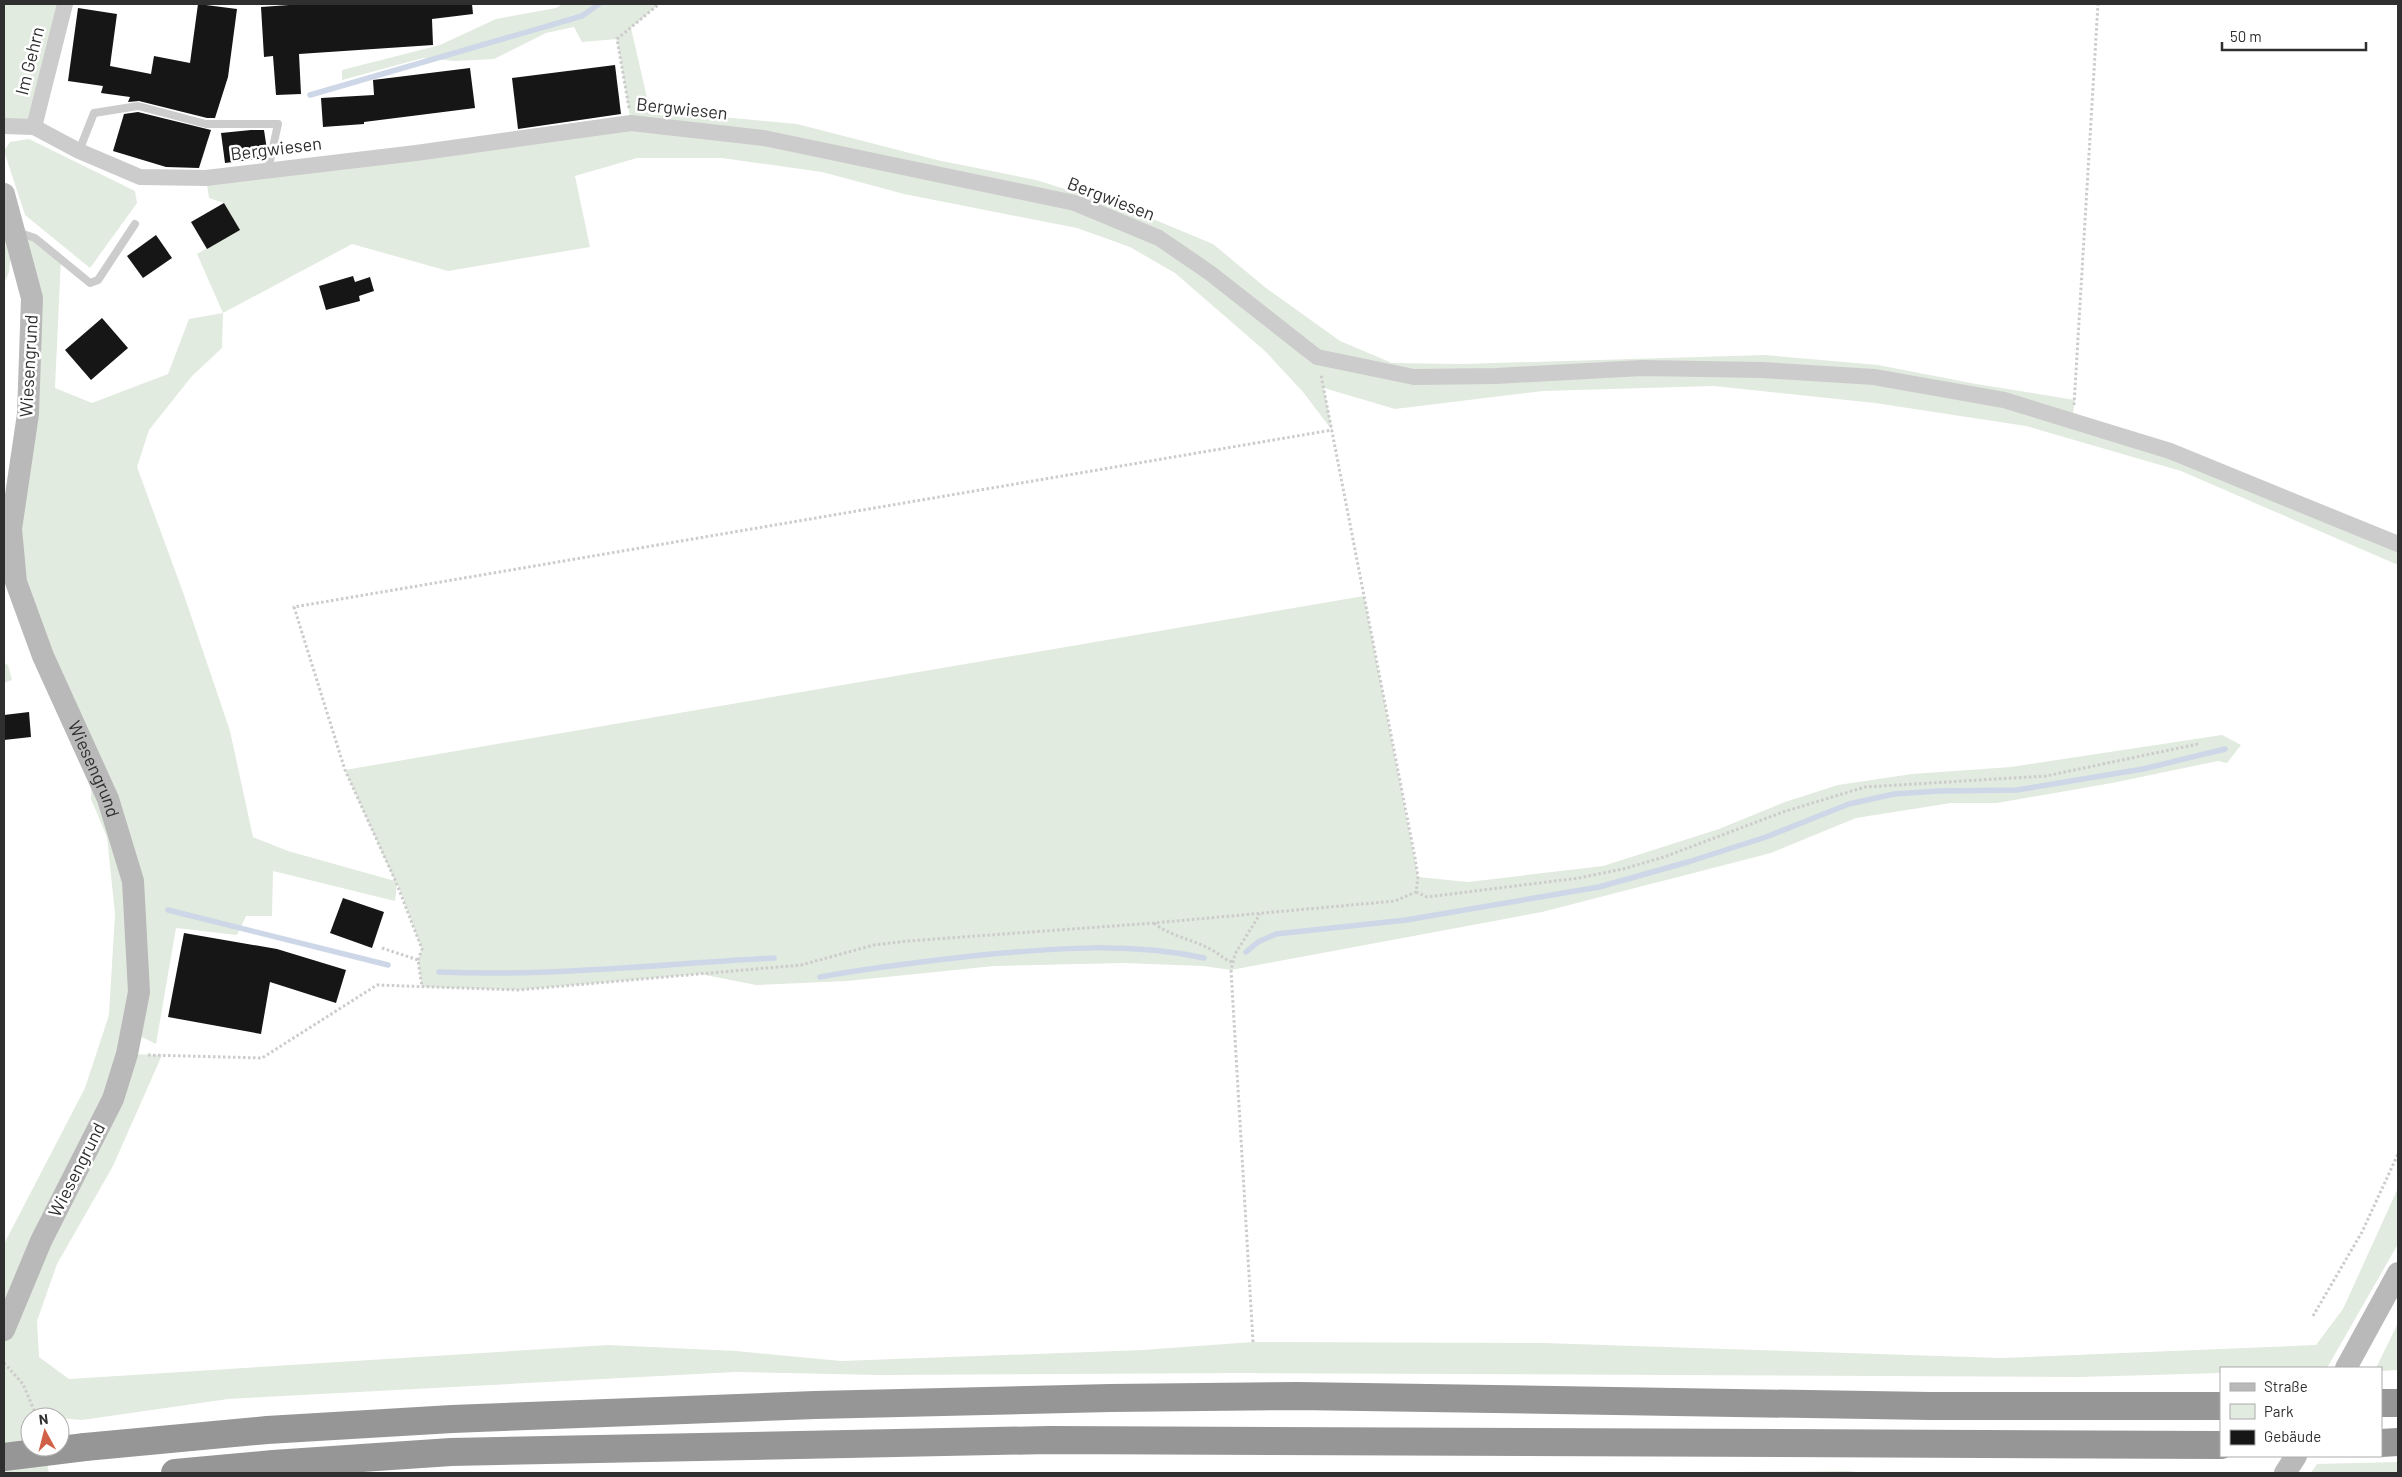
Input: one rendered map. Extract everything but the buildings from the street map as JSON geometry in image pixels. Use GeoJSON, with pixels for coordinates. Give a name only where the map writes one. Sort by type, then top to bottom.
{"type":"FeatureCollection","features":[{"type":"Feature","properties":{"kind":"highway"},"geometry":{"type":"LineString","coordinates":[[4,1456],[267,1430],[462,1418],[757,1407],[1101,1398],[1297,1396],[1930,1406],[2220,1406]]}},
{"type":"Feature","properties":{"kind":"highway"},"geometry":{"type":"LineString","coordinates":[[2382,1404],[2398,1403]]}},
{"type":"Feature","properties":{"kind":"highway"},"geometry":{"type":"LineString","coordinates":[[175,1473],[273,1464],[451,1452],[1049,1440],[2220,1445]]}},
{"type":"Feature","properties":{"kind":"highway"},"geometry":{"type":"LineString","coordinates":[[2382,1443],[2398,1442]]}},
{"type":"Feature","properties":{"kind":"street","name":"Im Gehrn"},"geometry":{"type":"LineString","coordinates":[[34,127],[65,4]]}},
{"type":"Feature","properties":{"kind":"street","name":"Bergwiesen"},"geometry":{"type":"LineString","coordinates":[[4,126],[34,127],[79,151],[140,178],[206,178],[631,123],[764,138],[1075,203],[1159,238],[1210,273],[1318,357]]}},
{"type":"Feature","properties":{"kind":"street","name":"Wiesengrund"},"geometry":{"type":"LineString","coordinates":[[4,194],[32,298],[28,414],[8,530],[16,582],[43,656],[108,798],[133,881],[139,992],[127,1054],[114,1099],[41,1241],[4,1330]]}},
{"type":"Feature","properties":{"kind":"street"},"geometry":{"type":"LineString","coordinates":[[1318,357],[1414,377],[1496,376],[1642,368],[1762,370],[1874,378],[2004,400],[2170,451],[2398,544]]}},
{"type":"Feature","properties":{"kind":"street"},"geometry":{"type":"LineString","coordinates":[[2347,1367],[2398,1273]]}},
{"type":"Feature","properties":{"kind":"street"},"geometry":{"type":"LineString","coordinates":[[2285,1473],[2295,1457]]}},
{"type":"Feature","properties":{"kind":"lane"},"geometry":{"type":"LineString","coordinates":[[79,151],[94,113],[138,106],[206,124],[278,124],[268,170]]}},
{"type":"Feature","properties":{"kind":"lane"},"geometry":{"type":"LineString","coordinates":[[13,230],[35,238],[90,283],[98,280],[135,224]]}},
{"type":"Feature","properties":{"kind":"path"},"geometry":{"type":"LineString","coordinates":[[631,123],[617,39],[659,4]]}},
{"type":"Feature","properties":{"kind":"path"},"geometry":{"type":"LineString","coordinates":[[2072,421],[2098,4]]}},
{"type":"Feature","properties":{"kind":"path"},"geometry":{"type":"LineString","coordinates":[[1318,357],[1415,858],[1418,877],[1416,892]]}},
{"type":"Feature","properties":{"kind":"path"},"geometry":{"type":"LineString","coordinates":[[422,986],[418,960],[422,949],[396,882],[345,770],[294,607],[1332,430]]}},
{"type":"Feature","properties":{"kind":"path"},"geometry":{"type":"LineString","coordinates":[[127,1054],[262,1058],[377,985],[518,990],[801,965],[874,945],[900,942],[1154,924],[1395,901],[1416,892],[1427,897],[1579,878],[1622,870],[1664,857],[1799,807],[1865,787],[2046,776],[2198,744]]}},
{"type":"Feature","properties":{"kind":"path"},"geometry":{"type":"LineString","coordinates":[[1253,1342],[1231,970],[1235,954],[1260,914]]}},
{"type":"Feature","properties":{"kind":"path"},"geometry":{"type":"LineString","coordinates":[[1154,924],[1163,931],[1213,950],[1224,960],[1233,962]]}},
{"type":"Feature","properties":{"kind":"path"},"geometry":{"type":"LineString","coordinates":[[382,948],[418,960]]}},
{"type":"Feature","properties":{"kind":"path"},"geometry":{"type":"LineString","coordinates":[[2313,1316],[2362,1232],[2398,1154]]}},
{"type":"Feature","properties":{"kind":"path"},"geometry":{"type":"LineString","coordinates":[[4,1363],[23,1384],[33,1407]]}},
{"type":"Feature","properties":{"kind":"green space"},"geometry":{"type":"Polygon","coordinates":[[[4,4],[63,4],[34,127],[4,126],[4,4]]]}},
{"type":"Feature","properties":{"kind":"green space"},"geometry":{"type":"Polygon","coordinates":[[[563,4],[659,4],[631,28],[651,115],[712,116],[797,124],[937,160],[1036,180],[1129,209],[1213,244],[1266,288],[1340,341],[1392,363],[1463,364],[1765,355],[1878,365],[1976,384],[2075,400],[2072,421],[2398,544],[2398,565],[2181,471],[2026,426],[1875,403],[1714,386],[1543,391],[1395,409],[1324,388],[1332,430],[1303,392],[1265,351],[1175,273],[1130,247],[1077,228],[904,194],[822,172],[722,158],[637,158],[575,176],[590,247],[448,271],[352,244],[223,313],[197,254],[239,230],[224,203],[209,198],[206,178],[631,123],[617,39],[582,42],[574,27],[546,33],[494,59],[454,61],[423,58],[342,80],[342,70],[440,45],[496,19],[556,8],[563,4]]]}},
{"type":"Feature","properties":{"kind":"green space"},"geometry":{"type":"Polygon","coordinates":[[[29,139],[135,191],[137,203],[90,268],[25,215],[4,151],[10,142],[29,139]]]}},
{"type":"Feature","properties":{"kind":"green space"},"geometry":{"type":"Polygon","coordinates":[[[4,212],[13,230],[35,238],[61,258],[55,388],[92,403],[168,374],[189,319],[223,313],[222,348],[192,376],[149,430],[137,467],[184,595],[230,731],[253,837],[288,851],[395,881],[345,770],[1364,596],[1418,877],[1468,882],[1603,866],[1719,829],[1785,802],[1838,785],[1912,774],[2011,767],[2222,735],[2241,745],[2227,763],[2218,761],[2112,783],[1997,803],[1951,803],[1856,818],[1771,853],[1542,912],[1231,970],[1203,966],[1123,963],[994,966],[847,981],[756,985],[700,974],[518,990],[422,987],[418,960],[422,949],[397,883],[395,901],[273,871],[272,916],[246,916],[237,935],[176,928],[156,1044],[142,1037],[127,1054],[162,1055],[113,1166],[57,1264],[37,1321],[39,1357],[69,1379],[608,1345],[736,1351],[841,1361],[1143,1350],[1253,1342],[1543,1343],[2001,1358],[2316,1345],[2343,1309],[2398,1188],[2398,1244],[2328,1367],[2220,1367],[2220,1373],[2080,1377],[1242,1373],[878,1375],[735,1372],[228,1399],[82,1420],[70,1419],[70,1407],[20,1407],[20,1457],[46,1457],[49,1473],[4,1473],[4,1244],[85,1088],[109,1015],[115,914],[107,837],[91,799],[92,764],[16,582],[32,298],[13,232],[9,272],[4,284],[4,212]]]}},
{"type":"Feature","properties":{"kind":"green space"},"geometry":{"type":"Polygon","coordinates":[[[4,663],[8,665],[12,680],[4,683],[4,663]]]}},
{"type":"Feature","properties":{"kind":"green space"},"geometry":{"type":"Polygon","coordinates":[[[2398,1323],[2398,1370],[2382,1371],[2382,1367],[2376,1367],[2398,1323]]]}},
{"type":"Feature","properties":{"kind":"green space"},"geometry":{"type":"Polygon","coordinates":[[[2398,1462],[2398,1473],[2311,1473],[2317,1464],[2398,1462]]]}},
{"type":"Feature","properties":{"kind":"green space"},"geometry":{"type":"Polygon","coordinates":[[[1848,1471],[1868,1473],[1629,1473],[1848,1471]]]}},
{"type":"Feature","properties":{"kind":"waterway"},"geometry":{"type":"LineString","coordinates":[[310,95],[582,16],[599,4]]}},
{"type":"Feature","properties":{"kind":"waterway"},"geometry":{"type":"LineString","coordinates":[[1246,952],[1258,942],[1276,934],[1406,920],[1599,887],[1688,862],[1766,837],[1849,804],[1894,794],[1939,791],[2017,790],[2143,769],[2225,749]]}},
{"type":"Feature","properties":{"kind":"waterway"},"geometry":{"type":"LineString","coordinates":[[168,910],[388,965]]}},
{"type":"Feature","properties":{"kind":"waterway"},"geometry":{"type":"LineString","coordinates":[[820,977],[880,967],[1009,952],[1065,949],[1121,948],[1176,953],[1204,958]]}},
{"type":"Feature","properties":{"kind":"waterway"},"geometry":{"type":"LineString","coordinates":[[439,972],[523,973],[774,958]]}}]}
